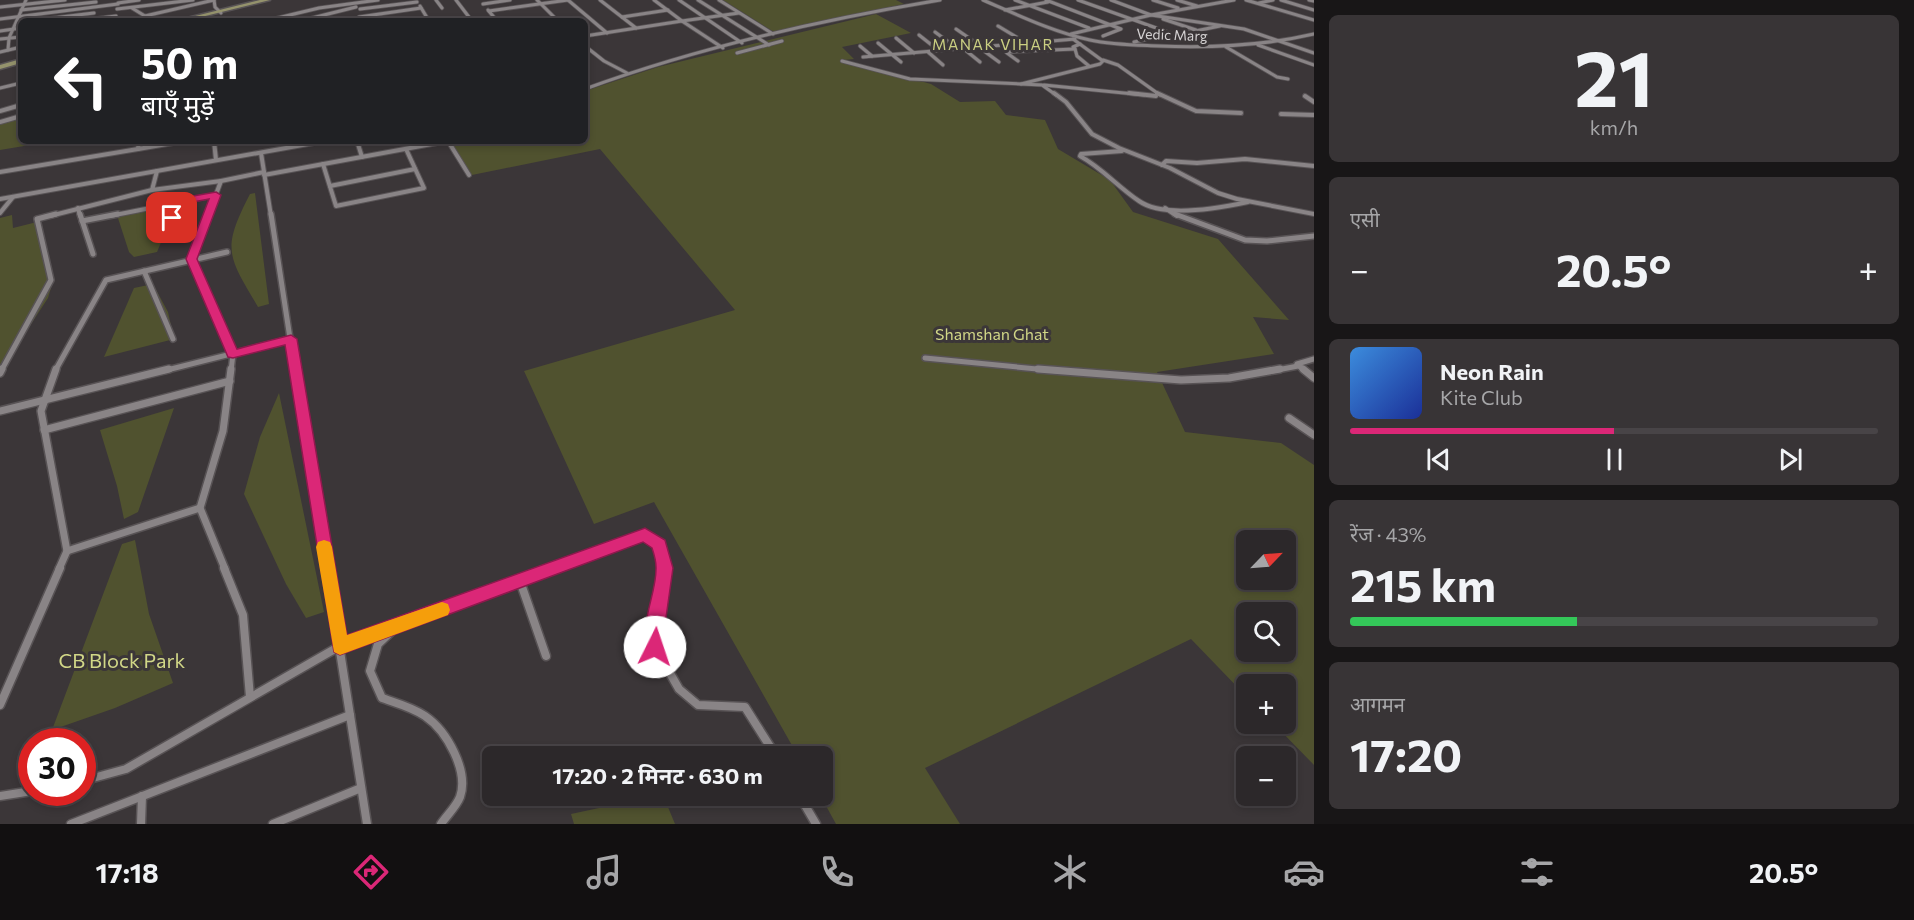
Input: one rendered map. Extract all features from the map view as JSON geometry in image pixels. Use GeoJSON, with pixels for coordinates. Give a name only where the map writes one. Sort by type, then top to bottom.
{"type":"FeatureCollection","features":[{"type":"Feature","properties":{"kind":"main road"},"geometry":{"type":"LineString","coordinates":[[207,18],[220,12],[267,0]]}},
{"type":"Feature","properties":{"kind":"main road"},"geometry":{"type":"LineString","coordinates":[[192,18],[277,0]]}},
{"type":"Feature","properties":{"kind":"main road"},"geometry":{"type":"LineString","coordinates":[[0,65],[18,61]]}},
{"type":"Feature","properties":{"kind":"street"},"geometry":{"type":"LineString","coordinates":[[0,5],[26,1],[65,0]]}},
{"type":"Feature","properties":{"kind":"street"},"geometry":{"type":"LineString","coordinates":[[0,19],[139,0]]}},
{"type":"Feature","properties":{"kind":"street"},"geometry":{"type":"LineString","coordinates":[[117,9],[193,0]]}},
{"type":"Feature","properties":{"kind":"street"},"geometry":{"type":"LineString","coordinates":[[145,16],[214,0],[220,12]]}},
{"type":"Feature","properties":{"kind":"street"},"geometry":{"type":"LineString","coordinates":[[282,18],[319,8],[378,0]]}},
{"type":"Feature","properties":{"kind":"street"},"geometry":{"type":"LineString","coordinates":[[394,0],[397,4]]}},
{"type":"Feature","properties":{"kind":"street"},"geometry":{"type":"LineString","coordinates":[[436,0],[442,8]]}},
{"type":"Feature","properties":{"kind":"street"},"geometry":{"type":"LineString","coordinates":[[456,0],[470,18]]}},
{"type":"Feature","properties":{"kind":"street"},"geometry":{"type":"LineString","coordinates":[[482,2],[508,0]]}},
{"type":"Feature","properties":{"kind":"street"},"geometry":{"type":"LineString","coordinates":[[537,0],[555,18]]}},
{"type":"Feature","properties":{"kind":"street"},"geometry":{"type":"LineString","coordinates":[[489,11],[568,0],[607,33]]}},
{"type":"Feature","properties":{"kind":"street"},"geometry":{"type":"LineString","coordinates":[[600,0],[636,28]]}},
{"type":"Feature","properties":{"kind":"street"},"geometry":{"type":"LineString","coordinates":[[655,0],[662,0]]}},
{"type":"Feature","properties":{"kind":"street"},"geometry":{"type":"LineString","coordinates":[[655,0],[723,48]]}},
{"type":"Feature","properties":{"kind":"street"},"geometry":{"type":"LineString","coordinates":[[679,0],[742,43]]}},
{"type":"Feature","properties":{"kind":"street"},"geometry":{"type":"LineString","coordinates":[[698,0],[769,45]]}},
{"type":"Feature","properties":{"kind":"street"},"geometry":{"type":"LineString","coordinates":[[719,0],[773,34]]}},
{"type":"Feature","properties":{"kind":"street"},"geometry":{"type":"LineString","coordinates":[[588,88],[627,74],[773,34],[869,12],[940,0]]}},
{"type":"Feature","properties":{"kind":"street","name":"Vedic Marg"},"geometry":{"type":"LineString","coordinates":[[976,0],[1081,38],[1125,44],[1226,46],[1282,42],[1314,34]]}},
{"type":"Feature","properties":{"kind":"street","name":"Vedic Marg"},"geometry":{"type":"LineString","coordinates":[[982,0],[1031,20]]}},
{"type":"Feature","properties":{"kind":"street"},"geometry":{"type":"LineString","coordinates":[[1016,0],[1090,28]]}},
{"type":"Feature","properties":{"kind":"street"},"geometry":{"type":"LineString","coordinates":[[1005,10],[1058,0]]}},
{"type":"Feature","properties":{"kind":"street"},"geometry":{"type":"LineString","coordinates":[[1078,0],[1176,35],[1225,25]]}},
{"type":"Feature","properties":{"kind":"street"},"geometry":{"type":"LineString","coordinates":[[1111,0],[1197,31]]}},
{"type":"Feature","properties":{"kind":"street"},"geometry":{"type":"LineString","coordinates":[[1153,0],[1181,9]]}},
{"type":"Feature","properties":{"kind":"street"},"geometry":{"type":"LineString","coordinates":[[1178,0],[1197,7]]}},
{"type":"Feature","properties":{"kind":"street"},"geometry":{"type":"LineString","coordinates":[[1216,0],[1222,2]]}},
{"type":"Feature","properties":{"kind":"street"},"geometry":{"type":"LineString","coordinates":[[1070,34],[1131,19],[1234,0]]}},
{"type":"Feature","properties":{"kind":"street"},"geometry":{"type":"LineString","coordinates":[[1246,0],[1314,20]]}},
{"type":"Feature","properties":{"kind":"street"},"geometry":{"type":"LineString","coordinates":[[1258,4],[1273,0]]}},
{"type":"Feature","properties":{"kind":"street"},"geometry":{"type":"LineString","coordinates":[[1281,0],[1314,10]]}},
{"type":"Feature","properties":{"kind":"street"},"geometry":{"type":"LineString","coordinates":[[1309,0],[1314,1]]}},
{"type":"Feature","properties":{"kind":"street"},"geometry":{"type":"LineString","coordinates":[[8,50],[9,38],[26,1]]}},
{"type":"Feature","properties":{"kind":"street"},"geometry":{"type":"LineString","coordinates":[[21,10],[96,1],[93,18]]}},
{"type":"Feature","properties":{"kind":"street"},"geometry":{"type":"LineString","coordinates":[[313,18],[358,8],[417,1],[427,18]]}},
{"type":"Feature","properties":{"kind":"street"},"geometry":{"type":"LineString","coordinates":[[1048,1],[1121,29],[1103,36]]}},
{"type":"Feature","properties":{"kind":"street"},"geometry":{"type":"LineString","coordinates":[[104,18],[116,16],[118,2]]}},
{"type":"Feature","properties":{"kind":"street"},"geometry":{"type":"LineString","coordinates":[[482,2],[495,18]]}},
{"type":"Feature","properties":{"kind":"street"},"geometry":{"type":"LineString","coordinates":[[155,5],[166,11]]}},
{"type":"Feature","properties":{"kind":"street"},"geometry":{"type":"LineString","coordinates":[[131,8],[148,18]]}},
{"type":"Feature","properties":{"kind":"street"},"geometry":{"type":"LineString","coordinates":[[360,18],[421,8]]}},
{"type":"Feature","properties":{"kind":"street"},"geometry":{"type":"LineString","coordinates":[[622,17],[668,10]]}},
{"type":"Feature","properties":{"kind":"street"},"geometry":{"type":"LineString","coordinates":[[50,18],[94,12]]}},
{"type":"Feature","properties":{"kind":"street"},"geometry":{"type":"LineString","coordinates":[[588,36],[739,13]]}},
{"type":"Feature","properties":{"kind":"street"},"geometry":{"type":"LineString","coordinates":[[1151,15],[1225,25],[1314,53]]}},
{"type":"Feature","properties":{"kind":"street"},"geometry":{"type":"LineString","coordinates":[[1206,17],[1206,22]]}},
{"type":"Feature","properties":{"kind":"street"},"geometry":{"type":"LineString","coordinates":[[998,26],[1028,44]]}},
{"type":"Feature","properties":{"kind":"street"},"geometry":{"type":"LineString","coordinates":[[0,31],[18,28]]}},
{"type":"Feature","properties":{"kind":"street"},"geometry":{"type":"LineString","coordinates":[[956,29],[999,62]]}},
{"type":"Feature","properties":{"kind":"street"},"geometry":{"type":"LineString","coordinates":[[935,32],[980,62]]}},
{"type":"Feature","properties":{"kind":"street"},"geometry":{"type":"LineString","coordinates":[[1125,44],[1172,34]]}},
{"type":"Feature","properties":{"kind":"street"},"geometry":{"type":"LineString","coordinates":[[919,35],[939,51]]}},
{"type":"Feature","properties":{"kind":"street"},"geometry":{"type":"LineString","coordinates":[[0,39],[18,37]]}},
{"type":"Feature","properties":{"kind":"street"},"geometry":{"type":"LineString","coordinates":[[1303,37],[1314,40]]}},
{"type":"Feature","properties":{"kind":"street"},"geometry":{"type":"LineString","coordinates":[[896,38],[914,53]]}},
{"type":"Feature","properties":{"kind":"street"},"geometry":{"type":"LineString","coordinates":[[863,57],[1081,38]]}},
{"type":"Feature","properties":{"kind":"street"},"geometry":{"type":"LineString","coordinates":[[1073,39],[1103,60],[1118,65],[1149,90],[1197,112],[1241,113]]}},
{"type":"Feature","properties":{"kind":"street"},"geometry":{"type":"LineString","coordinates":[[737,53],[782,41]]}},
{"type":"Feature","properties":{"kind":"street"},"geometry":{"type":"LineString","coordinates":[[878,42],[901,62]]}},
{"type":"Feature","properties":{"kind":"street"},"geometry":{"type":"LineString","coordinates":[[1080,44],[1073,47],[1077,56],[1089,66]]}},
{"type":"Feature","properties":{"kind":"street"},"geometry":{"type":"LineString","coordinates":[[1255,44],[1314,65]]}},
{"type":"Feature","properties":{"kind":"street"},"geometry":{"type":"LineString","coordinates":[[860,46],[873,56]]}},
{"type":"Feature","properties":{"kind":"street"},"geometry":{"type":"LineString","coordinates":[[999,46],[1018,61]]}},
{"type":"Feature","properties":{"kind":"street"},"geometry":{"type":"LineString","coordinates":[[1226,46],[1277,77],[1288,78]]}},
{"type":"Feature","properties":{"kind":"street"},"geometry":{"type":"LineString","coordinates":[[0,52],[18,48]]}},
{"type":"Feature","properties":{"kind":"street"},"geometry":{"type":"LineString","coordinates":[[588,48],[627,74]]}},
{"type":"Feature","properties":{"kind":"street"},"geometry":{"type":"LineString","coordinates":[[1006,52],[1075,49]]}},
{"type":"Feature","properties":{"kind":"street"},"geometry":{"type":"LineString","coordinates":[[928,52],[943,65]]}},
{"type":"Feature","properties":{"kind":"street"},"geometry":{"type":"LineString","coordinates":[[1021,84],[1100,64],[1103,60]]}},
{"type":"Feature","properties":{"kind":"street"},"geometry":{"type":"LineString","coordinates":[[842,61],[910,79],[1042,85],[1163,97]]}},
{"type":"Feature","properties":{"kind":"street"},"geometry":{"type":"LineString","coordinates":[[0,88],[18,84]]}},
{"type":"Feature","properties":{"kind":"street"},"geometry":{"type":"LineString","coordinates":[[1042,85],[1066,102],[1089,132],[1123,150],[1162,165],[1218,193],[1248,202],[1314,214]]}},
{"type":"Feature","properties":{"kind":"street"},"geometry":{"type":"LineString","coordinates":[[1305,96],[1314,102]]}},
{"type":"Feature","properties":{"kind":"street"},"geometry":{"type":"LineString","coordinates":[[0,111],[18,106]]}},
{"type":"Feature","properties":{"kind":"street"},"geometry":{"type":"LineString","coordinates":[[1281,114],[1314,115]]}},
{"type":"Feature","properties":{"kind":"street"},"geometry":{"type":"LineString","coordinates":[[0,122],[18,117]]}},
{"type":"Feature","properties":{"kind":"street"},"geometry":{"type":"LineString","coordinates":[[138,149],[139,144]]}},
{"type":"Feature","properties":{"kind":"street"},"geometry":{"type":"LineString","coordinates":[[0,172],[167,144]]}},
{"type":"Feature","properties":{"kind":"street"},"geometry":{"type":"LineString","coordinates":[[214,144],[216,160]]}},
{"type":"Feature","properties":{"kind":"street"},"geometry":{"type":"LineString","coordinates":[[0,199],[305,144]]}},
{"type":"Feature","properties":{"kind":"street"},"geometry":{"type":"LineString","coordinates":[[358,144],[362,157]]}},
{"type":"Feature","properties":{"kind":"street"},"geometry":{"type":"LineString","coordinates":[[0,373],[51,280],[38,219],[152,190],[221,181],[432,144]]}},
{"type":"Feature","properties":{"kind":"street"},"geometry":{"type":"LineString","coordinates":[[450,144],[469,174]]}},
{"type":"Feature","properties":{"kind":"street"},"geometry":{"type":"LineString","coordinates":[[323,164],[336,206],[424,188],[406,149]]}},
{"type":"Feature","properties":{"kind":"street"},"geometry":{"type":"LineString","coordinates":[[1123,150],[1081,154],[1080,156],[1095,164],[1145,206],[1152,209],[1218,208],[1248,202]]}},
{"type":"Feature","properties":{"kind":"street"},"geometry":{"type":"LineString","coordinates":[[261,153],[367,824]]}},
{"type":"Feature","properties":{"kind":"street"},"geometry":{"type":"LineString","coordinates":[[1162,165],[1166,161],[1197,163],[1245,159],[1314,166]]}},
{"type":"Feature","properties":{"kind":"street"},"geometry":{"type":"LineString","coordinates":[[330,186],[415,169]]}},
{"type":"Feature","properties":{"kind":"street"},"geometry":{"type":"LineString","coordinates":[[152,190],[157,171]]}},
{"type":"Feature","properties":{"kind":"street"},"geometry":{"type":"LineString","coordinates":[[221,181],[192,259],[233,354],[224,431],[200,508],[243,615],[250,697]]}},
{"type":"Feature","properties":{"kind":"street"},"geometry":{"type":"LineString","coordinates":[[82,221],[216,195]]}},
{"type":"Feature","properties":{"kind":"street"},"geometry":{"type":"LineString","coordinates":[[0,213],[14,196]]}},
{"type":"Feature","properties":{"kind":"street"},"geometry":{"type":"LineString","coordinates":[[166,234],[179,201]]}},
{"type":"Feature","properties":{"kind":"street"},"geometry":{"type":"LineString","coordinates":[[78,208],[93,254]]}},
{"type":"Feature","properties":{"kind":"street"},"geometry":{"type":"LineString","coordinates":[[1165,208],[1179,217],[1245,240],[1314,236]]}},
{"type":"Feature","properties":{"kind":"street"},"geometry":{"type":"LineString","coordinates":[[0,705],[67,551],[41,411],[56,369],[106,280],[227,252]]}},
{"type":"Feature","properties":{"kind":"street"},"geometry":{"type":"LineString","coordinates":[[144,271],[173,339]]}},
{"type":"Feature","properties":{"kind":"street"},"geometry":{"type":"LineString","coordinates":[[0,411],[291,339]]}},
{"type":"Feature","properties":{"kind":"street"},"geometry":{"type":"LineString","coordinates":[[925,358],[985,365],[1181,380],[1229,378],[1314,359]]}},
{"type":"Feature","properties":{"kind":"street"},"geometry":{"type":"LineString","coordinates":[[1298,364],[1314,378]]}},
{"type":"Feature","properties":{"kind":"street"},"geometry":{"type":"LineString","coordinates":[[44,430],[230,381]]}},
{"type":"Feature","properties":{"kind":"street"},"geometry":{"type":"LineString","coordinates":[[1290,418],[1314,435]]}},
{"type":"Feature","properties":{"kind":"street"},"geometry":{"type":"LineString","coordinates":[[67,551],[200,508]]}},
{"type":"Feature","properties":{"kind":"street"},"geometry":{"type":"LineString","coordinates":[[96,777],[126,769],[340,646],[645,534],[660,544],[665,568],[654,631],[655,647],[679,689],[698,705],[745,707],[770,746]]}},
{"type":"Feature","properties":{"kind":"street"},"geometry":{"type":"LineString","coordinates":[[520,581],[546,656]]}},
{"type":"Feature","properties":{"kind":"street"},"geometry":{"type":"LineString","coordinates":[[397,626],[378,644],[370,671],[382,698],[426,717],[456,756],[462,778],[460,798],[441,824]]}},
{"type":"Feature","properties":{"kind":"street"},"geometry":{"type":"LineString","coordinates":[[71,824],[350,715]]}},
{"type":"Feature","properties":{"kind":"street"},"geometry":{"type":"LineString","coordinates":[[273,824],[361,788]]}},
{"type":"Feature","properties":{"kind":"street"},"geometry":{"type":"LineString","coordinates":[[0,796],[18,793]]}},
{"type":"Feature","properties":{"kind":"street"},"geometry":{"type":"LineString","coordinates":[[141,824],[142,796]]}},
{"type":"Feature","properties":{"kind":"street"},"geometry":{"type":"LineString","coordinates":[[805,806],[816,824]]}},
{"type":"Feature","properties":{"kind":"green space"},"geometry":{"type":"Polygon","coordinates":[[[723,0],[896,0],[904,4],[774,32],[723,0]]]}},
{"type":"Feature","properties":{"kind":"green space","name":"Shamshan Ghat"},"geometry":{"type":"Polygon","coordinates":[[[876,14],[911,33],[842,47],[854,59],[844,60],[931,84],[960,102],[995,101],[1006,115],[1045,120],[1058,149],[1110,180],[1133,212],[1218,239],[1289,320],[1253,317],[1274,354],[1157,372],[1185,432],[1281,443],[1314,465],[1314,765],[1284,734],[1296,734],[1296,674],[1236,674],[1236,686],[1191,639],[925,768],[960,824],[836,824],[826,806],[833,806],[833,746],[792,746],[654,502],[594,524],[524,371],[735,310],[600,149],[467,176],[450,144],[588,144],[588,90],[658,67],[876,14]]]}},
{"type":"Feature","properties":{"kind":"green space"},"geometry":{"type":"Polygon","coordinates":[[[18,118],[18,144],[36,144],[0,150],[0,123],[18,118]]]}},
{"type":"Feature","properties":{"kind":"green space"},"geometry":{"type":"Polygon","coordinates":[[[255,193],[269,304],[258,307],[240,276],[232,252],[235,228],[250,194],[255,193]]]}},
{"type":"Feature","properties":{"kind":"green space"},"geometry":{"type":"Polygon","coordinates":[[[178,202],[157,252],[134,257],[129,252],[117,215],[156,204],[178,202]]]}},
{"type":"Feature","properties":{"kind":"green space"},"geometry":{"type":"Polygon","coordinates":[[[12,215],[13,228],[37,222],[54,278],[48,298],[0,372],[0,218],[12,215]]]}},
{"type":"Feature","properties":{"kind":"green space"},"geometry":{"type":"Polygon","coordinates":[[[153,284],[168,312],[174,339],[104,357],[134,288],[153,284]]]}},
{"type":"Feature","properties":{"kind":"green space"},"geometry":{"type":"Polygon","coordinates":[[[279,393],[324,612],[306,618],[286,584],[244,494],[260,437],[279,393]]]}},
{"type":"Feature","properties":{"kind":"green space"},"geometry":{"type":"Polygon","coordinates":[[[174,408],[138,512],[124,519],[117,486],[100,430],[174,408]]]}},
{"type":"Feature","properties":{"kind":"green space","name":"CB Block Park"},"geometry":{"type":"Polygon","coordinates":[[[135,540],[149,614],[173,683],[115,708],[53,728],[122,544],[135,540]]]}},
{"type":"Feature","properties":{"kind":"green space"},"geometry":{"type":"Polygon","coordinates":[[[608,806],[668,806],[675,824],[574,824],[571,814],[608,806]]]}},
{"type":"Feature","properties":{"kind":"slow traffic"},"geometry":{"type":"LineString","coordinates":[[324,547],[340,646],[442,610]]}},
{"type":"Feature","properties":{"kind":"district","name":"MANAK VIHAR"},"geometry":{"type":"Point","coordinates":[993,45]}},
{"type":"Feature","properties":{"kind":"route"},"geometry":{"type":"LineString","coordinates":[[172,218],[179,201],[216,195],[192,259],[233,354],[291,339],[340,646],[645,534],[660,544],[665,568],[654,631],[655,647]]}}]}
